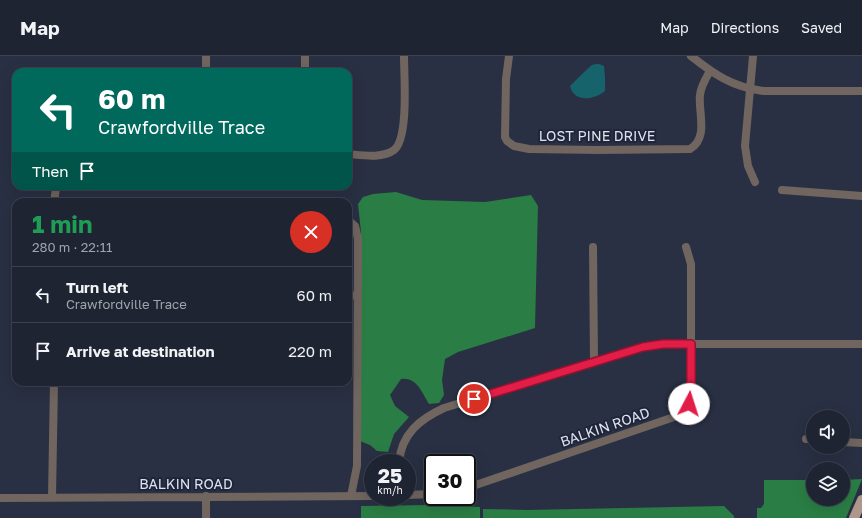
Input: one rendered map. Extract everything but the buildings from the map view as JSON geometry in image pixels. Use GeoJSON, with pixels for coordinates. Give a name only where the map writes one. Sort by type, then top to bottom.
{"type":"FeatureCollection","features":[{"type":"Feature","properties":{"kind":"main road"},"geometry":{"type":"LineString","coordinates":[[854,518],[862,500]]}},
{"type":"Feature","properties":{"kind":"street"},"geometry":{"type":"LineString","coordinates":[[206,56],[206,68]]}},
{"type":"Feature","properties":{"kind":"street"},"geometry":{"type":"LineString","coordinates":[[305,56],[305,68]]}},
{"type":"Feature","properties":{"kind":"street"},"geometry":{"type":"LineString","coordinates":[[352,154],[379,155],[393,151],[398,145],[403,131],[404,56]]}},
{"type":"Feature","properties":{"kind":"street","name":"LOST PINE DRIVE"},"geometry":{"type":"LineString","coordinates":[[509,56],[506,79],[505,137],[507,141],[514,146],[529,149],[598,150],[690,148],[698,143],[701,134],[700,96],[701,90],[710,71]]}},
{"type":"Feature","properties":{"kind":"street"},"geometry":{"type":"LineString","coordinates":[[691,56],[710,71],[732,84],[751,90],[862,91]]}},
{"type":"Feature","properties":{"kind":"street"},"geometry":{"type":"LineString","coordinates":[[753,56],[745,146],[748,166],[754,182]]}},
{"type":"Feature","properties":{"kind":"street"},"geometry":{"type":"LineString","coordinates":[[782,190],[862,196]]}},
{"type":"Feature","properties":{"kind":"street"},"geometry":{"type":"LineString","coordinates":[[351,496],[357,466],[358,378],[358,239],[355,226],[352,223]]}},
{"type":"Feature","properties":{"kind":"street"},"geometry":{"type":"LineString","coordinates":[[593,247],[594,362]]}},
{"type":"Feature","properties":{"kind":"street","name":"BALKIN ROAD"},"geometry":{"type":"LineString","coordinates":[[476,485],[674,417],[686,410],[691,398],[691,264],[686,247]]}},
{"type":"Feature","properties":{"kind":"street"},"geometry":{"type":"LineString","coordinates":[[352,295],[357,296]]}},
{"type":"Feature","properties":{"kind":"street"},"geometry":{"type":"LineString","coordinates":[[401,454],[403,444],[418,424],[429,415],[444,408],[643,347],[663,344],[862,344]]}},
{"type":"Feature","properties":{"kind":"street"},"geometry":{"type":"LineString","coordinates":[[52,497],[54,386]]}},
{"type":"Feature","properties":{"kind":"street"},"geometry":{"type":"LineString","coordinates":[[850,442],[862,443]]}},
{"type":"Feature","properties":{"kind":"street"},"geometry":{"type":"LineString","coordinates":[[206,496],[206,518]]}},
{"type":"Feature","properties":{"kind":"street","name":"BALKIN ROAD"},"geometry":{"type":"LineString","coordinates":[[0,498],[364,496]]}},
{"type":"Feature","properties":{"kind":"green space"},"geometry":{"type":"Polygon","coordinates":[[[396,192],[422,200],[485,202],[531,195],[538,206],[535,328],[458,352],[445,359],[442,380],[444,395],[439,403],[429,404],[415,382],[401,379],[390,395],[395,406],[409,417],[394,434],[388,452],[377,451],[370,445],[360,441],[361,232],[358,204],[363,197],[373,194],[396,192]]]}},
{"type":"Feature","properties":{"kind":"green space"},"geometry":{"type":"Polygon","coordinates":[[[862,479],[846,518],[757,518],[757,508],[761,508],[764,504],[764,480],[806,480],[806,506],[850,506],[850,480],[862,479]]]}},
{"type":"Feature","properties":{"kind":"green space"},"geometry":{"type":"Polygon","coordinates":[[[416,505],[480,507],[480,518],[361,518],[361,506],[416,505]]]}},
{"type":"Feature","properties":{"kind":"green space"},"geometry":{"type":"Polygon","coordinates":[[[724,506],[734,516],[734,518],[483,518],[483,509],[528,510],[724,506]]]}},
{"type":"Feature","properties":{"kind":"shaded area"},"geometry":{"type":"Polygon","coordinates":[[[599,64],[604,66],[605,91],[590,98],[576,95],[570,86],[592,65],[599,64]]]}},
{"type":"Feature","properties":{"kind":"route"},"geometry":{"type":"LineString","coordinates":[[474,399],[643,347],[663,344],[691,344],[691,398],[689,404]]}}]}
